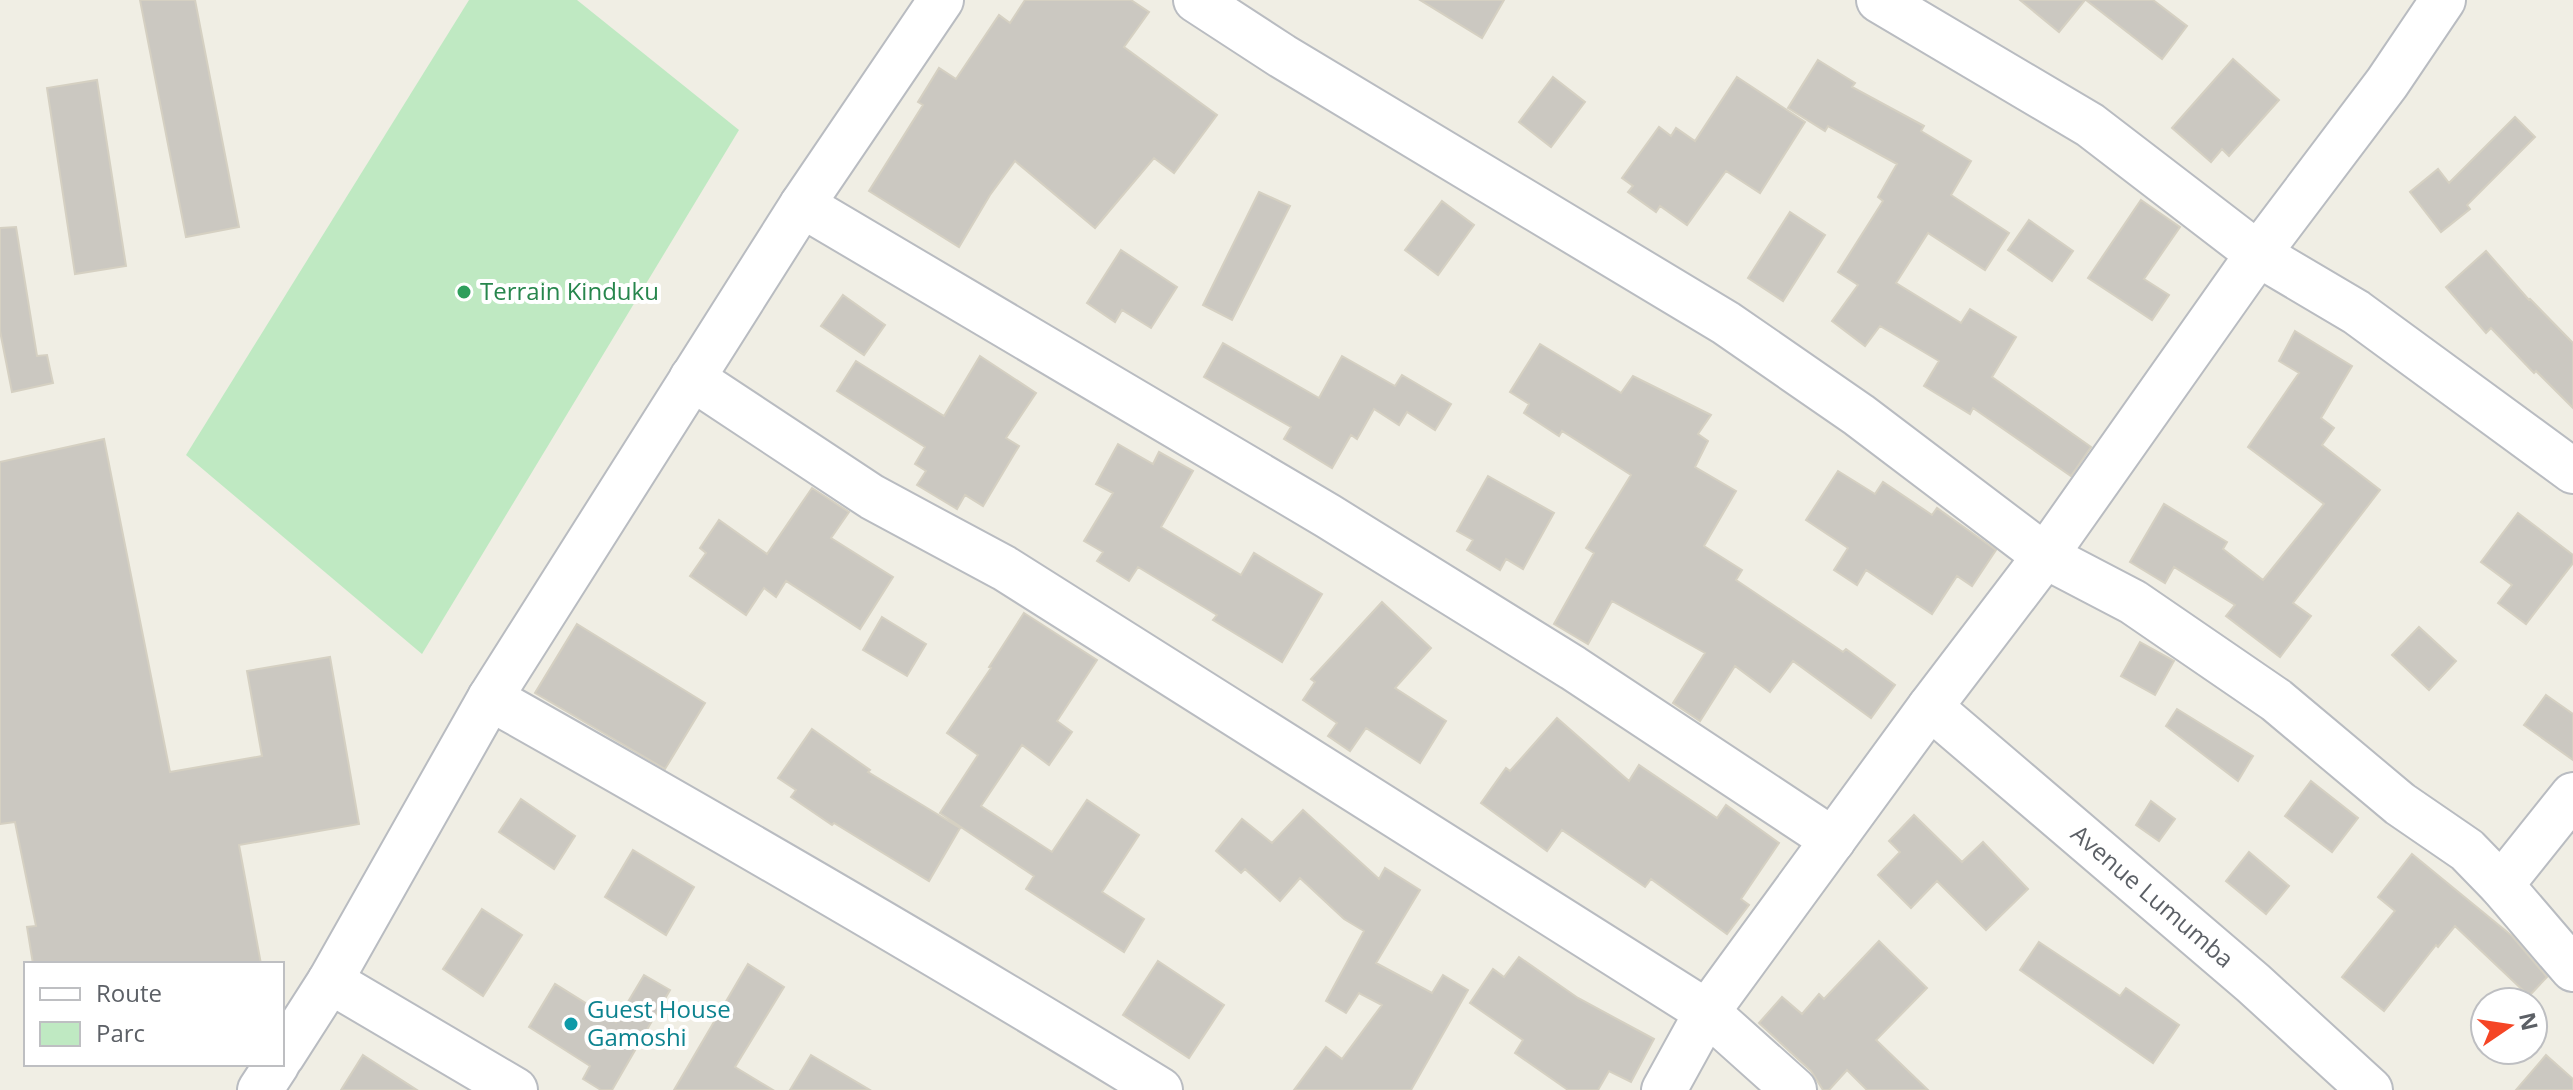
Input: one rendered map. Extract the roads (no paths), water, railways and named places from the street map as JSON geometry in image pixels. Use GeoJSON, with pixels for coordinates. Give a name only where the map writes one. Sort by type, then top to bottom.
{"type":"FeatureCollection","features":[{"type":"Feature","properties":{"kind":"street"},"geometry":{"type":"LineString","coordinates":[[284,1053],[330,981],[490,698],[802,205],[941,0]]}},
{"type":"Feature","properties":{"kind":"street"},"geometry":{"type":"LineString","coordinates":[[1196,0],[1282,56],[1726,323],[1859,415],[2045,556],[2133,602],[2276,700],[2400,804],[2467,850],[2573,969]]}},
{"type":"Feature","properties":{"kind":"street"},"geometry":{"type":"LineString","coordinates":[[1879,0],[2090,125],[2258,254],[2356,312],[2573,471]]}},
{"type":"Feature","properties":{"kind":"street"},"geometry":{"type":"LineString","coordinates":[[1664,1090],[1707,1012],[1930,707],[2045,556],[2258,254],[2387,83],[2443,0]]}},
{"type":"Feature","properties":{"kind":"street"},"geometry":{"type":"LineString","coordinates":[[802,205],[1341,524],[1573,668],[1833,840]]}},
{"type":"Feature","properties":{"kind":"street"},"geometry":{"type":"LineString","coordinates":[[692,378],[872,497],[1004,568],[1707,1012],[1794,1090]]}},
{"type":"Feature","properties":{"kind":"street"},"geometry":{"type":"LineString","coordinates":[[490,698],[790,868],[1160,1090]]}},
{"type":"Feature","properties":{"kind":"street","name":"Avenue Lumumba"},"geometry":{"type":"LineString","coordinates":[[1930,707],[2253,983],[2370,1090]]}},
{"type":"Feature","properties":{"kind":"street"},"geometry":{"type":"LineString","coordinates":[[2501,885],[2573,795]]}},
{"type":"Feature","properties":{"kind":"street"},"geometry":{"type":"LineString","coordinates":[[330,981],[515,1090]]}},
{"type":"Feature","properties":{"kind":"street"},"geometry":{"type":"LineString","coordinates":[[260,1090],[276,1066]]}},
{"type":"Feature","properties":{"kind":"place","name":"Terrain Kinduku"},"geometry":{"type":"Point","coordinates":[464,292]}},
{"type":"Feature","properties":{"kind":"place","name":"Guest House Gamoshi"},"geometry":{"type":"Point","coordinates":[571,1024]}}]}
